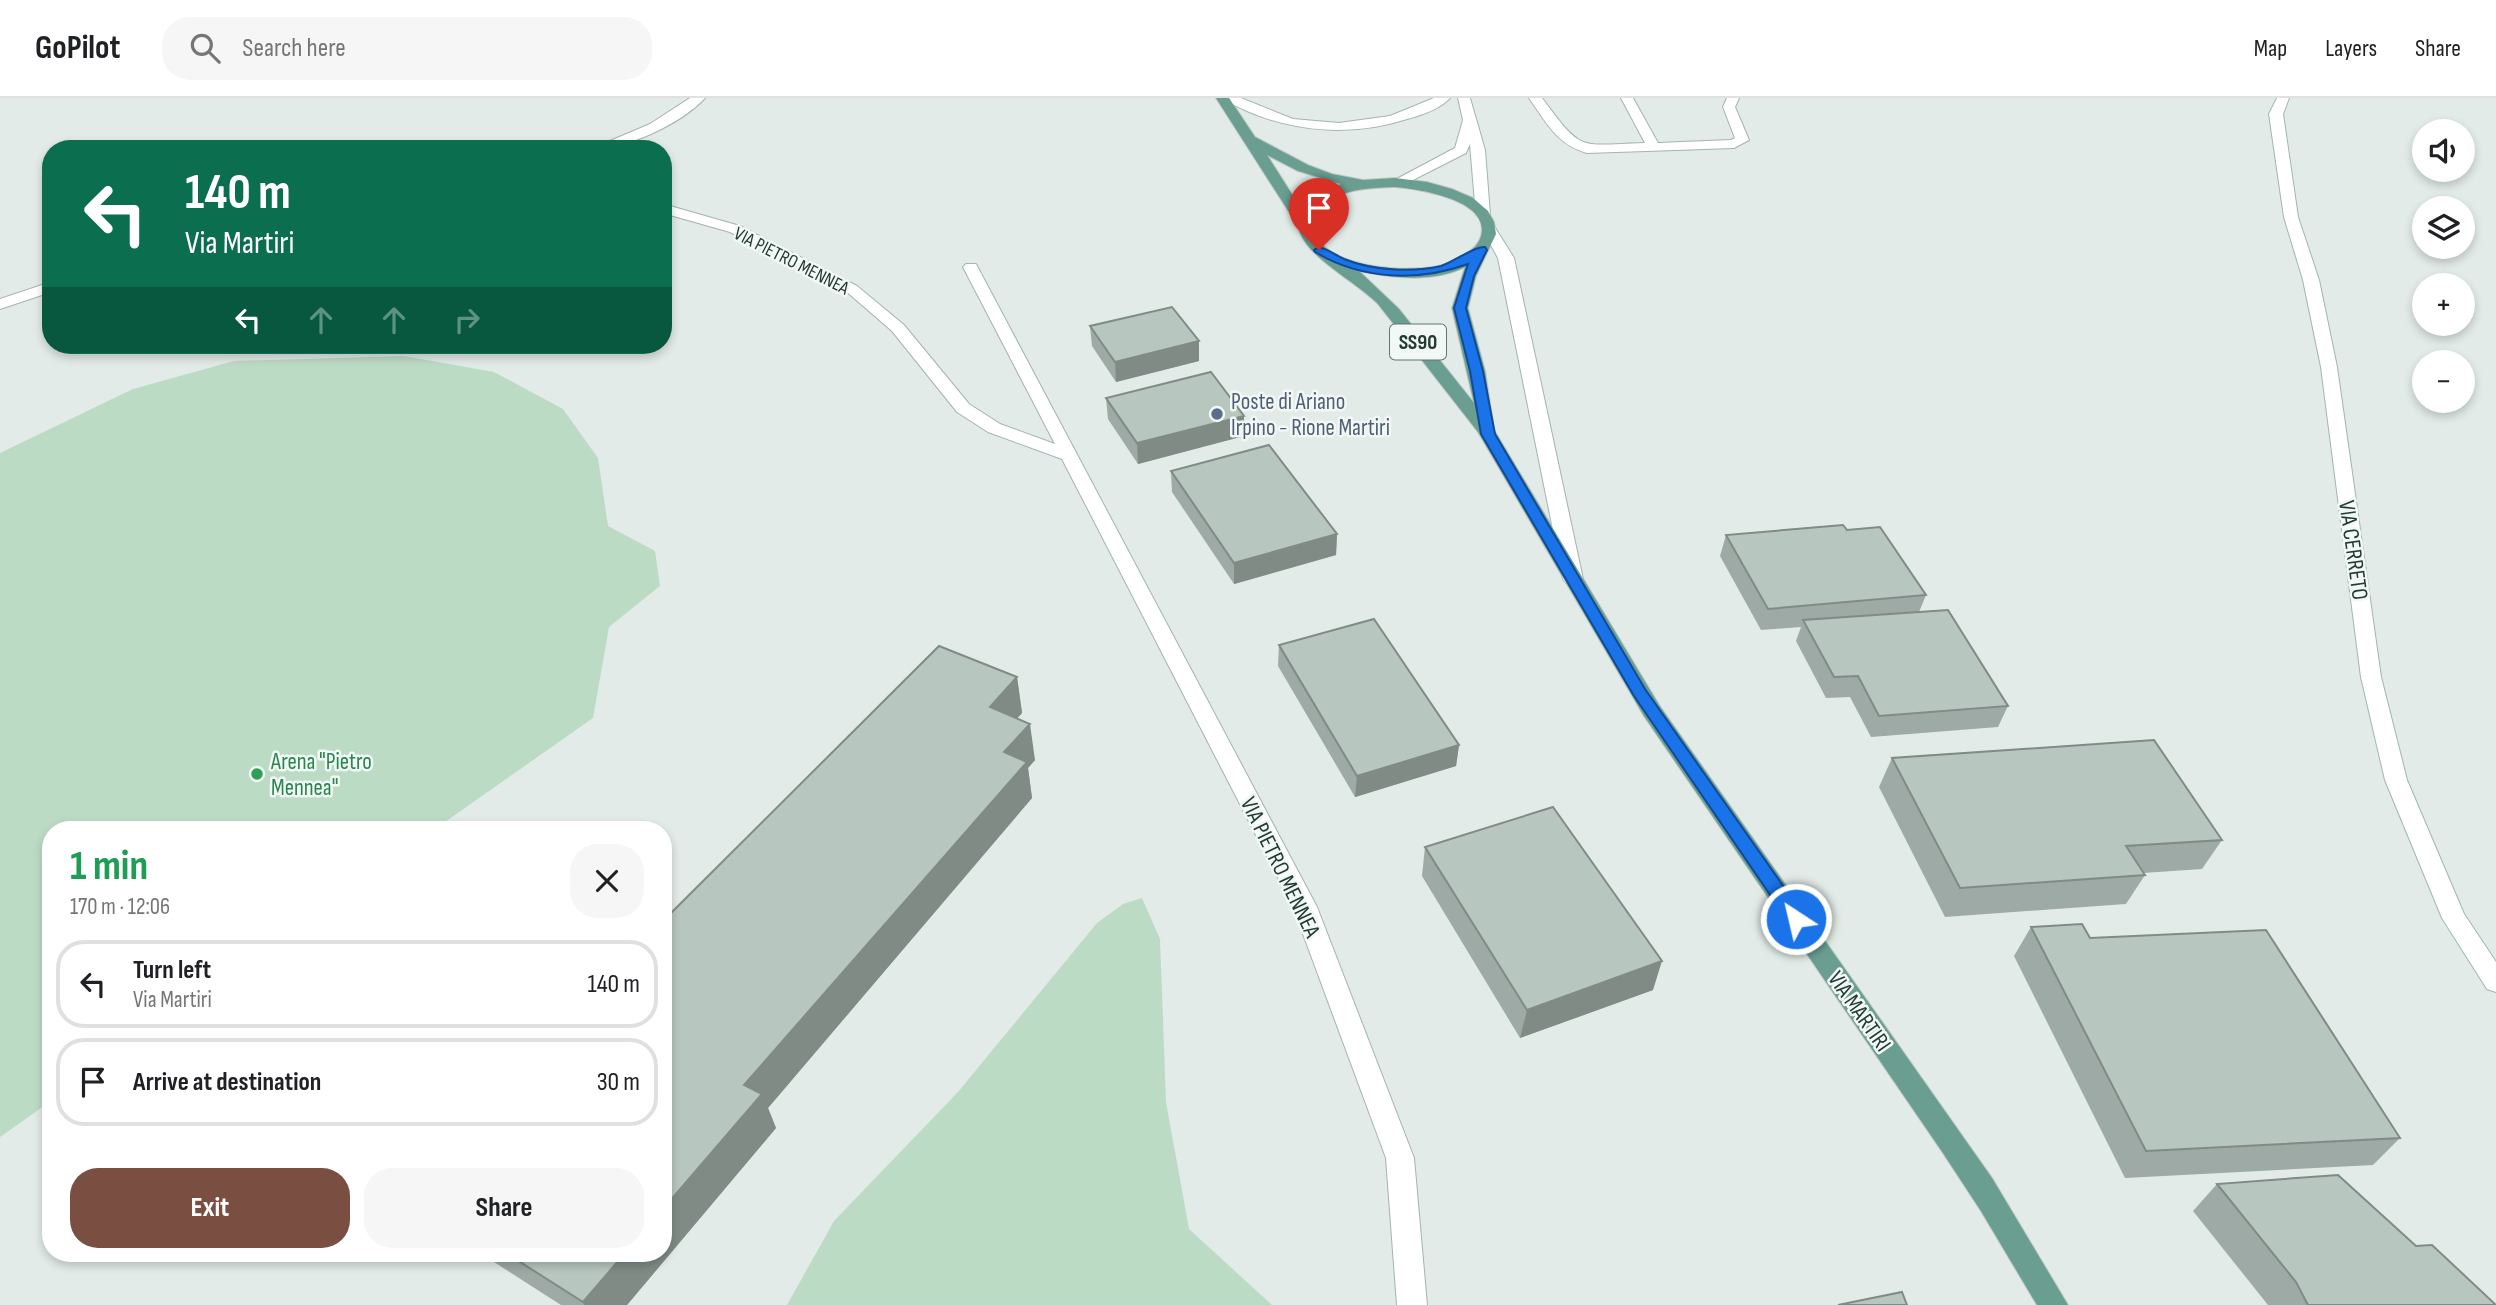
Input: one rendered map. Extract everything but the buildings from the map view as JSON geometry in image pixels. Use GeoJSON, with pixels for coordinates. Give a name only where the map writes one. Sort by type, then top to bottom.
{"type":"FeatureCollection","features":[{"type":"Feature","properties":{"kind":"main road","name":"VIA MARTIRI"},"geometry":{"type":"LineString","coordinates":[[1222,98],[1252,139],[1304,224],[1308,237],[1319,250],[1370,286],[1410,331],[1488,434],[1640,692],[1984,1190],[2053,1305]]}},
{"type":"Feature","properties":{"kind":"main road","name":"VIA MARTIRI"},"geometry":{"type":"LineString","coordinates":[[1252,139],[1303,170],[1336,180],[1367,184],[1398,183],[1450,192],[1469,202],[1486,222],[1488,239],[1468,276],[1460,308],[1477,371],[1488,434]]}},
{"type":"Feature","properties":{"kind":"main road","name":"VIA MARTIRI"},"geometry":{"type":"LineString","coordinates":[[1304,224],[1309,211],[1322,199],[1341,190],[1367,184]]}},
{"type":"Feature","properties":{"kind":"main road","name":"VIA MARTIRI"},"geometry":{"type":"LineString","coordinates":[[1337,261],[1361,269],[1418,273],[1455,265],[1481,250]]}},
{"type":"Feature","properties":{"kind":"street"},"geometry":{"type":"LineString","coordinates":[[622,140],[656,127],[699,98]]}},
{"type":"Feature","properties":{"kind":"street"},"geometry":{"type":"LineString","coordinates":[[1230,98],[1273,116],[1301,124],[1344,126],[1386,122],[1419,113],[1444,98]]}},
{"type":"Feature","properties":{"kind":"street"},"geometry":{"type":"LineString","coordinates":[[1464,98],[1478,150],[1486,222],[1506,258],[1573,579]]}},
{"type":"Feature","properties":{"kind":"street"},"geometry":{"type":"LineString","coordinates":[[1535,98],[1561,136],[1572,145],[1587,149],[1734,144],[1742,140],[1729,107],[1733,98]]}},
{"type":"Feature","properties":{"kind":"street"},"geometry":{"type":"LineString","coordinates":[[1627,98],[1654,146]]}},
{"type":"Feature","properties":{"kind":"street","name":"VIA CERRETO"},"geometry":{"type":"LineString","coordinates":[[2283,98],[2276,114],[2289,205],[2311,280],[2329,367],[2371,677],[2383,729],[2396,780],[2454,918],[2496,982]]}},
{"type":"Feature","properties":{"kind":"street"},"geometry":{"type":"LineString","coordinates":[[1398,183],[1461,150],[1470,118]]}},
{"type":"Feature","properties":{"kind":"street","name":"VIA PIETRO MENNEA"},"geometry":{"type":"LineString","coordinates":[[672,211],[735,229],[852,289],[898,328],[963,408],[994,428],[1070,456]]}},
{"type":"Feature","properties":{"kind":"street","name":"VIA PIETRO MENNEA"},"geometry":{"type":"LineString","coordinates":[[971,267],[1305,907],[1400,1158],[1412,1305]]}},
{"type":"Feature","properties":{"kind":"street"},"geometry":{"type":"LineString","coordinates":[[0,304],[42,290]]}},
{"type":"Feature","properties":{"kind":"green space","name":"Arena \"Pietro Mennea\""},"geometry":{"type":"Polygon","coordinates":[[[404,356],[494,372],[563,409],[598,458],[608,526],[655,551],[660,586],[609,627],[593,718],[446,821],[42,821],[42,1107],[0,1137],[0,453],[133,389],[234,361],[404,356]]]}},
{"type":"Feature","properties":{"kind":"green space"},"geometry":{"type":"Polygon","coordinates":[[[1142,898],[1160,939],[1166,1102],[1189,1229],[1272,1305],[787,1305],[834,1221],[958,1092],[1097,923],[1123,904],[1142,898]]]}},
{"type":"Feature","properties":{"kind":"place","name":"Poste di Ariano Irpino - Rione Martiri"},"geometry":{"type":"Point","coordinates":[1217,414]}},
{"type":"Feature","properties":{"kind":"place","name":"Arena \"Pietro Mennea\""},"geometry":{"type":"Point","coordinates":[257,774]}},
{"type":"Feature","properties":{"kind":"route"},"geometry":{"type":"LineString","coordinates":[[1319,250],[1337,261],[1361,269],[1418,273],[1444,269],[1465,261],[1481,250],[1468,276],[1460,308],[1477,371],[1488,434],[1640,692],[1796,919]]}}]}
